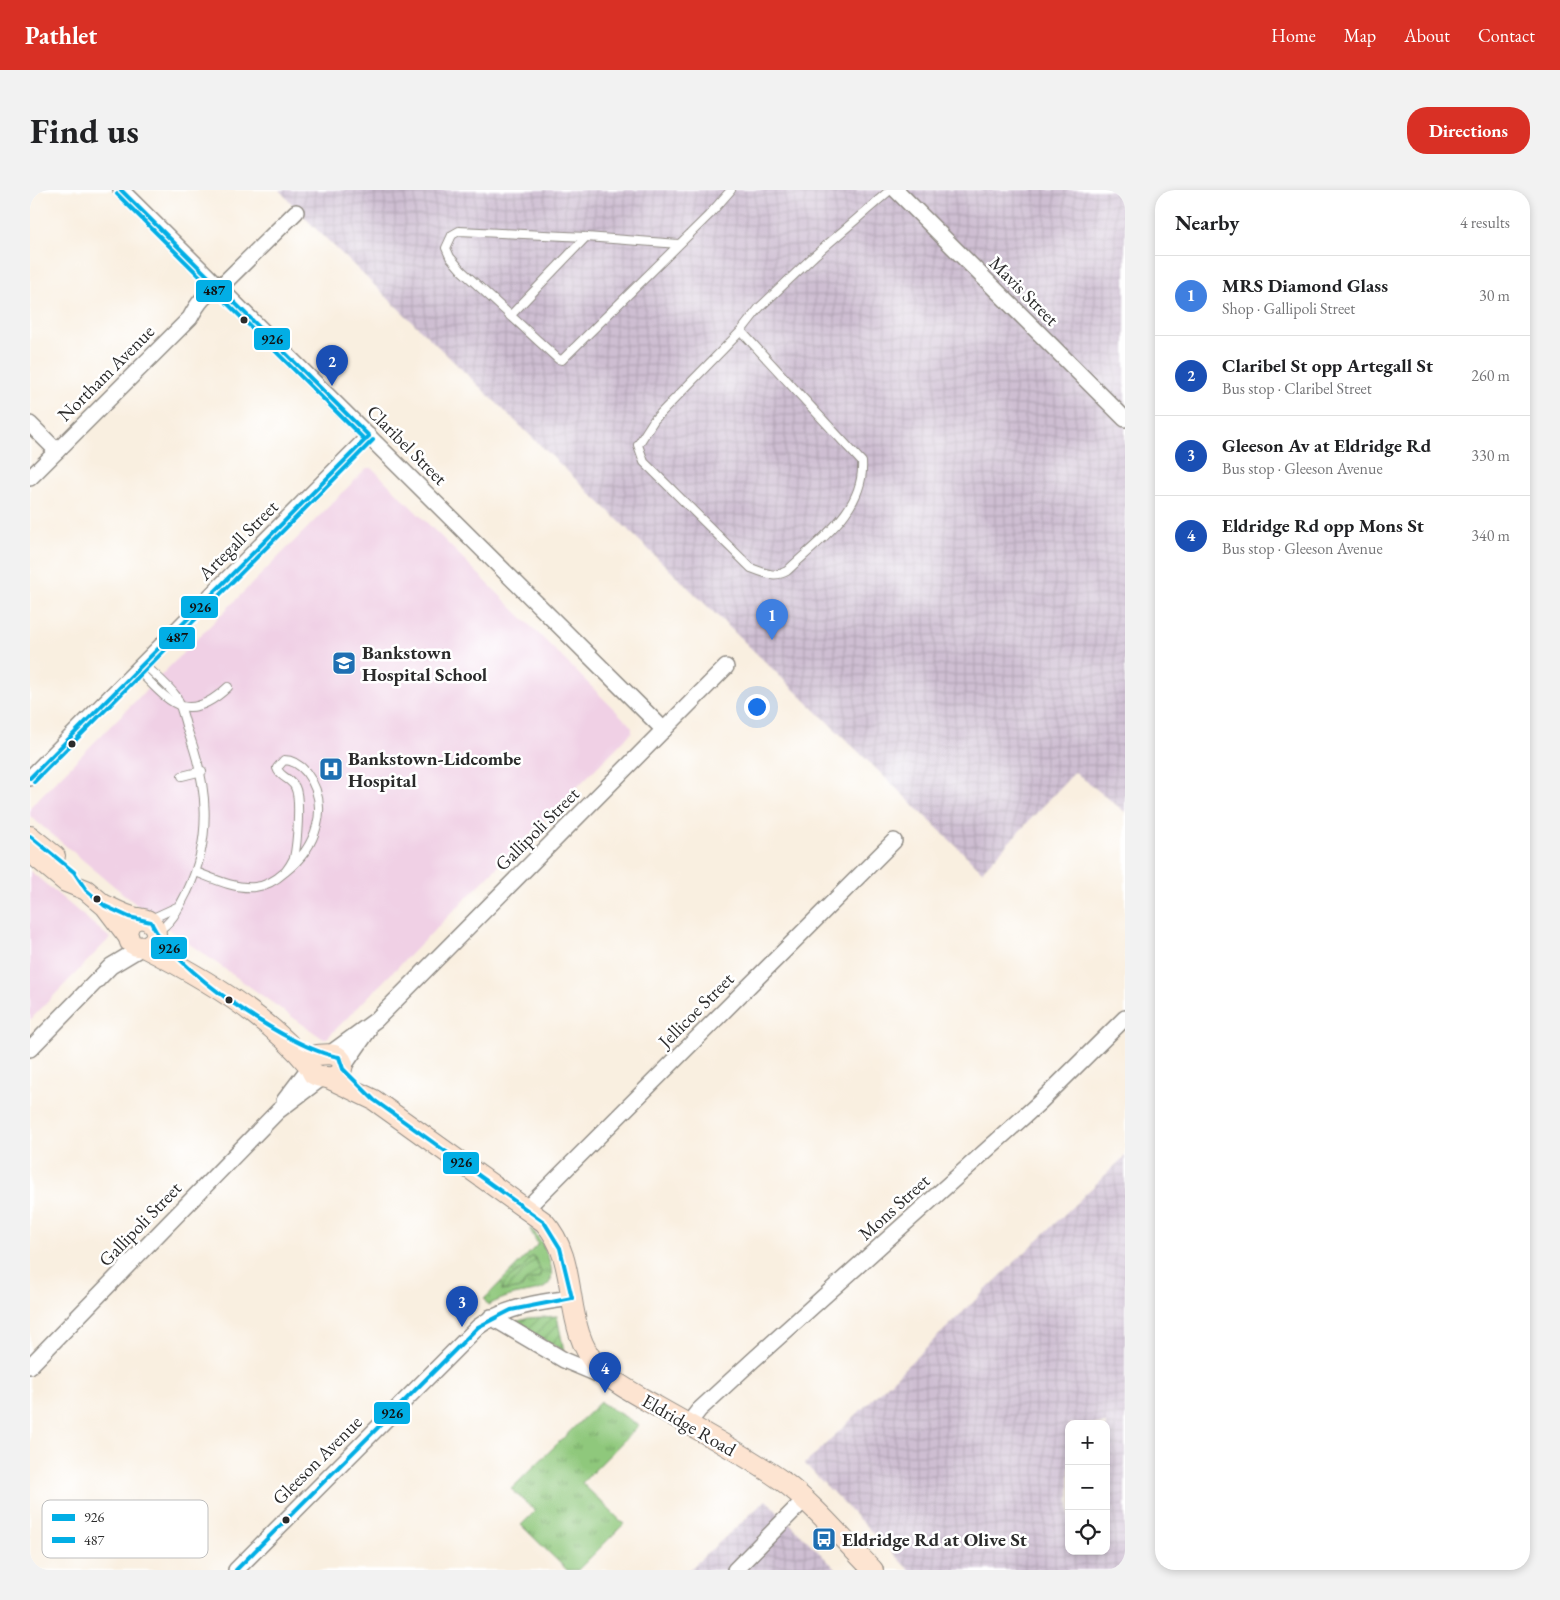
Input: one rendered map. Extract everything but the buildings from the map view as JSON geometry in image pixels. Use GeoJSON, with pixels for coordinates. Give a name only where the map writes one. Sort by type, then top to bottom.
{"type":"FeatureCollection","features":[{"type":"Feature","properties":{"kind":"street","name":"Claribel Street"},"geometry":{"type":"LineString","coordinates":[[121,190],[664,730]]}},
{"type":"Feature","properties":{"kind":"street","name":"Mavis Street"},"geometry":{"type":"LineString","coordinates":[[896,190],[1125,419]]}},
{"type":"Feature","properties":{"kind":"street","name":"Northam Avenue"},"geometry":{"type":"LineString","coordinates":[[30,478],[190,318],[198,302],[208,292],[220,287],[296,212]]}},
{"type":"Feature","properties":{"kind":"street"},"geometry":{"type":"LineString","coordinates":[[30,424],[57,451]]}},
{"type":"Feature","properties":{"kind":"street","name":"Artegall Street"},"geometry":{"type":"LineString","coordinates":[[30,778],[369,436]]}},
{"type":"Feature","properties":{"kind":"street","name":"Gallipoli Street"},"geometry":{"type":"LineString","coordinates":[[30,1366],[278,1110],[295,1084],[326,1067],[376,1020],[726,667]]}},
{"type":"Feature","properties":{"kind":"street","name":"Eldridge Road"},"geometry":{"type":"LineString","coordinates":[[30,836],[74,872],[86,890],[105,906],[129,917],[142,934],[188,969],[527,1208],[544,1222],[560,1244],[566,1262],[581,1341],[595,1363],[616,1382],[780,1479],[804,1500],[873,1570]]}},
{"type":"Feature","properties":{"kind":"street","name":"Jellicoe Street"},"geometry":{"type":"LineString","coordinates":[[527,1208],[894,841]]}},
{"type":"Feature","properties":{"kind":"street","name":"Eldridge Road"},"geometry":{"type":"LineString","coordinates":[[30,852],[66,882],[86,890]]}},
{"type":"Feature","properties":{"kind":"street"},"geometry":{"type":"LineString","coordinates":[[30,1049],[142,934]]}},
{"type":"Feature","properties":{"kind":"street","name":"Mons Street"},"geometry":{"type":"LineString","coordinates":[[688,1424],[700,1410],[751,1362],[1039,1103],[1125,1018]]}},
{"type":"Feature","properties":{"kind":"street","name":"Gleeson Avenue"},"geometry":{"type":"LineString","coordinates":[[236,1570],[478,1327],[491,1317],[520,1307],[572,1298]]}},
{"type":"Feature","properties":{"kind":"street"},"geometry":{"type":"LineString","coordinates":[[491,1317],[564,1360],[616,1382]]}},
{"type":"Feature","properties":{"kind":"street"},"geometry":{"type":"LineString","coordinates":[[735,1570],[804,1500]]}},
{"type":"Feature","properties":{"kind":"lane"},"geometry":{"type":"LineString","coordinates":[[679,244],[466,231],[455,232],[446,248],[450,257],[510,316],[558,359],[562,360],[709,216],[731,190]]}},
{"type":"Feature","properties":{"kind":"lane"},"geometry":{"type":"LineString","coordinates":[[741,331],[862,462],[861,486],[855,501],[838,523],[787,571],[780,575],[751,568],[651,470],[638,451],[638,445],[654,420],[741,331],[759,308],[814,256],[890,190]]}},
{"type":"Feature","properties":{"kind":"lane"},"geometry":{"type":"LineString","coordinates":[[510,316],[586,237]]}},
{"type":"Feature","properties":{"kind":"lane"},"geometry":{"type":"LineString","coordinates":[[140,667],[176,697],[202,771],[206,809],[203,844],[196,872],[169,922],[142,934]]}},
{"type":"Feature","properties":{"kind":"lane"},"geometry":{"type":"LineString","coordinates":[[179,706],[205,705],[228,686]]}},
{"type":"Feature","properties":{"kind":"lane"},"geometry":{"type":"LineString","coordinates":[[196,872],[235,885],[253,888],[266,885],[286,871],[297,863],[316,833],[319,818],[315,786],[304,770],[290,760],[284,760],[277,768],[283,778],[291,782],[297,790],[296,847],[293,860],[286,871]]}},
{"type":"Feature","properties":{"kind":"lane"},"geometry":{"type":"LineString","coordinates":[[182,776],[202,771]]}},
{"type":"Feature","properties":{"kind":"lane"},"geometry":{"type":"LineString","coordinates":[[142,934],[178,906]]}},
{"type":"Feature","properties":{"kind":"shaded area"},"geometry":{"type":"Polygon","coordinates":[[[279,190],[1125,190],[1125,812],[1075,772],[982,871],[311,224],[279,190]]]}},
{"type":"Feature","properties":{"kind":"shaded area","name":"Bankstown-Lidcombe Hospital"},"geometry":{"type":"Polygon","coordinates":[[[367,468],[372,468],[632,727],[632,732],[327,1038],[322,1038],[150,916],[30,816],[30,807],[367,468]]]}},
{"type":"Feature","properties":{"kind":"shaded area"},"geometry":{"type":"Polygon","coordinates":[[[30,871],[110,938],[30,1020],[30,871]]]}},
{"type":"Feature","properties":{"kind":"shaded area"},"geometry":{"type":"Polygon","coordinates":[[[1125,1156],[1125,1570],[909,1570],[805,1464],[1125,1156]]]}},
{"type":"Feature","properties":{"kind":"shaded area"},"geometry":{"type":"Polygon","coordinates":[[[766,1500],[837,1570],[689,1570],[766,1500]]]}},
{"type":"Feature","properties":{"kind":"green space"},"geometry":{"type":"Polygon","coordinates":[[[531,1228],[547,1254],[552,1273],[551,1280],[548,1285],[537,1291],[511,1296],[488,1305],[484,1299],[538,1244],[530,1230],[531,1228]]]}},
{"type":"Feature","properties":{"kind":"green space"},"geometry":{"type":"Polygon","coordinates":[[[534,1256],[541,1272],[539,1278],[526,1281],[522,1288],[502,1291],[506,1281],[523,1268],[529,1259],[534,1256]]]}},
{"type":"Feature","properties":{"kind":"green space"},"geometry":{"type":"Polygon","coordinates":[[[557,1316],[564,1351],[516,1324],[516,1322],[528,1318],[557,1316]]]}},
{"type":"Feature","properties":{"kind":"green space"},"geometry":{"type":"Polygon","coordinates":[[[600,1402],[639,1425],[582,1483],[624,1524],[578,1570],[567,1570],[521,1525],[535,1511],[511,1489],[600,1402]]]}},
{"type":"Feature","properties":{"kind":"transit line","name":"926"},"geometry":{"type":"LineString","coordinates":[[121,190],[369,436]]}},
{"type":"Feature","properties":{"kind":"transit line","name":"487"},"geometry":{"type":"LineString","coordinates":[[117,194],[365,440]]}},
{"type":"Feature","properties":{"kind":"transit line","name":"926"},"geometry":{"type":"LineString","coordinates":[[30,778],[369,436]]}},
{"type":"Feature","properties":{"kind":"transit line","name":"487"},"geometry":{"type":"LineString","coordinates":[[34,782],[373,440]]}},
{"type":"Feature","properties":{"kind":"transit line","name":"926"},"geometry":{"type":"LineString","coordinates":[[30,836],[74,872],[86,890],[105,906],[129,917],[151,922],[163,940],[206,983],[263,1023],[318,1051],[339,1057],[343,1069],[374,1100],[544,1222],[560,1248],[572,1298]]}},
{"type":"Feature","properties":{"kind":"transit line","name":"926"},"geometry":{"type":"LineString","coordinates":[[236,1570],[478,1327],[511,1310],[572,1298]]}},
{"type":"Feature","properties":{"kind":"place","name":"Claribel St opp Artegall St"},"geometry":{"type":"Point","coordinates":[332,386]}},
{"type":"Feature","properties":{"kind":"place","name":"MRS Diamond Glass"},"geometry":{"type":"Point","coordinates":[772,640]}},
{"type":"Feature","properties":{"kind":"place","name":"Bankstown Hospital School"},"geometry":{"type":"Point","coordinates":[344,663]}},
{"type":"Feature","properties":{"kind":"place","name":"Bankstown-Lidcombe Hospital"},"geometry":{"type":"Point","coordinates":[331,769]}},
{"type":"Feature","properties":{"kind":"place","name":"Gleeson Av at Eldridge Rd"},"geometry":{"type":"Point","coordinates":[462,1327]}},
{"type":"Feature","properties":{"kind":"place","name":"Eldridge Rd opp Mons St"},"geometry":{"type":"Point","coordinates":[605,1393]}},
{"type":"Feature","properties":{"kind":"place","name":"Eldridge Rd at Olive St"},"geometry":{"type":"Point","coordinates":[824,1539]}}]}
